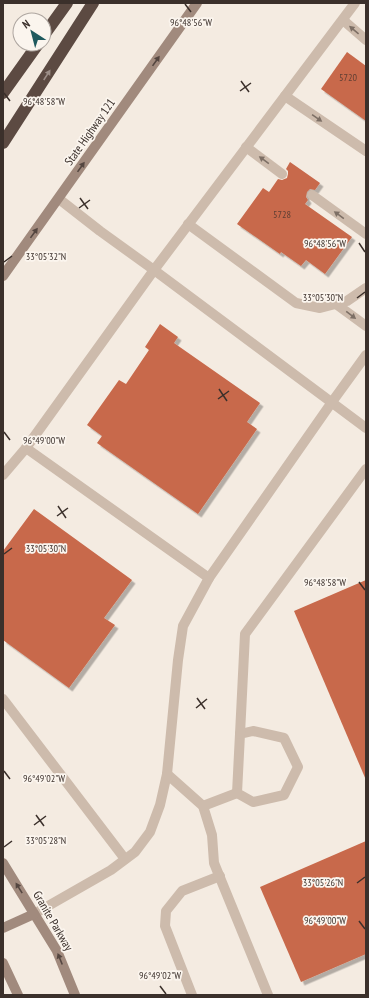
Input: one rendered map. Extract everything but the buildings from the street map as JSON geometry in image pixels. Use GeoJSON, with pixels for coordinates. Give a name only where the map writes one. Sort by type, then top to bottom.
{"type":"FeatureCollection","features":[{"type":"Feature","properties":{"kind":"highway"},"geometry":{"type":"LineString","coordinates":[[52,24],[67,3]]}},
{"type":"Feature","properties":{"kind":"highway"},"geometry":{"type":"LineString","coordinates":[[3,143],[93,3]]}},
{"type":"Feature","properties":{"kind":"highway"},"geometry":{"type":"LineString","coordinates":[[3,93],[32,52]]}},
{"type":"Feature","properties":{"kind":"main road","name":"State Highway 121"},"geometry":{"type":"LineString","coordinates":[[3,276],[197,3]]}},
{"type":"Feature","properties":{"kind":"main road","name":"Granite Parkway"},"geometry":{"type":"LineString","coordinates":[[3,863],[57,951],[75,995]]}},
{"type":"Feature","properties":{"kind":"main road"},"geometry":{"type":"LineString","coordinates":[[3,928],[34,914]]}},
{"type":"Feature","properties":{"kind":"main road"},"geometry":{"type":"LineString","coordinates":[[3,963],[18,995]]}},
{"type":"Feature","properties":{"kind":"lane"},"geometry":{"type":"LineString","coordinates":[[3,475],[26,448],[188,224],[355,3]]}},
{"type":"Feature","properties":{"kind":"lane"},"geometry":{"type":"LineString","coordinates":[[343,20],[366,40]]}},
{"type":"Feature","properties":{"kind":"lane"},"geometry":{"type":"LineString","coordinates":[[285,96],[366,151]]}},
{"type":"Feature","properties":{"kind":"lane"},"geometry":{"type":"LineString","coordinates":[[246,147],[282,174]]}},
{"type":"Feature","properties":{"kind":"lane"},"geometry":{"type":"LineString","coordinates":[[312,195],[366,234]]}},
{"type":"Feature","properties":{"kind":"lane"},"geometry":{"type":"LineString","coordinates":[[59,199],[366,428]]}},
{"type":"Feature","properties":{"kind":"lane"},"geometry":{"type":"LineString","coordinates":[[188,224],[296,303],[320,308],[347,301],[366,288]]}},
{"type":"Feature","properties":{"kind":"lane"},"geometry":{"type":"LineString","coordinates":[[336,304],[366,326]]}},
{"type":"Feature","properties":{"kind":"lane"},"geometry":{"type":"LineString","coordinates":[[34,914],[111,870],[135,852],[150,832],[160,805],[167,774],[178,660],[183,626],[209,578],[366,355]]}},
{"type":"Feature","properties":{"kind":"lane"},"geometry":{"type":"LineString","coordinates":[[26,448],[209,578]]}},
{"type":"Feature","properties":{"kind":"lane"},"geometry":{"type":"LineString","coordinates":[[236,792],[245,634],[366,469]]}},
{"type":"Feature","properties":{"kind":"lane"},"geometry":{"type":"LineString","coordinates":[[3,699],[125,859]]}},
{"type":"Feature","properties":{"kind":"lane"},"geometry":{"type":"LineString","coordinates":[[236,792],[253,802],[284,795],[298,767],[284,738],[253,730],[240,734]]}},
{"type":"Feature","properties":{"kind":"lane"},"geometry":{"type":"LineString","coordinates":[[167,774],[203,806],[212,835],[214,863],[268,995]]}},
{"type":"Feature","properties":{"kind":"lane"},"geometry":{"type":"LineString","coordinates":[[203,806],[236,792]]}},
{"type":"Feature","properties":{"kind":"lane"},"geometry":{"type":"LineString","coordinates":[[192,995],[165,926],[166,911],[182,891],[220,876]]}}]}
